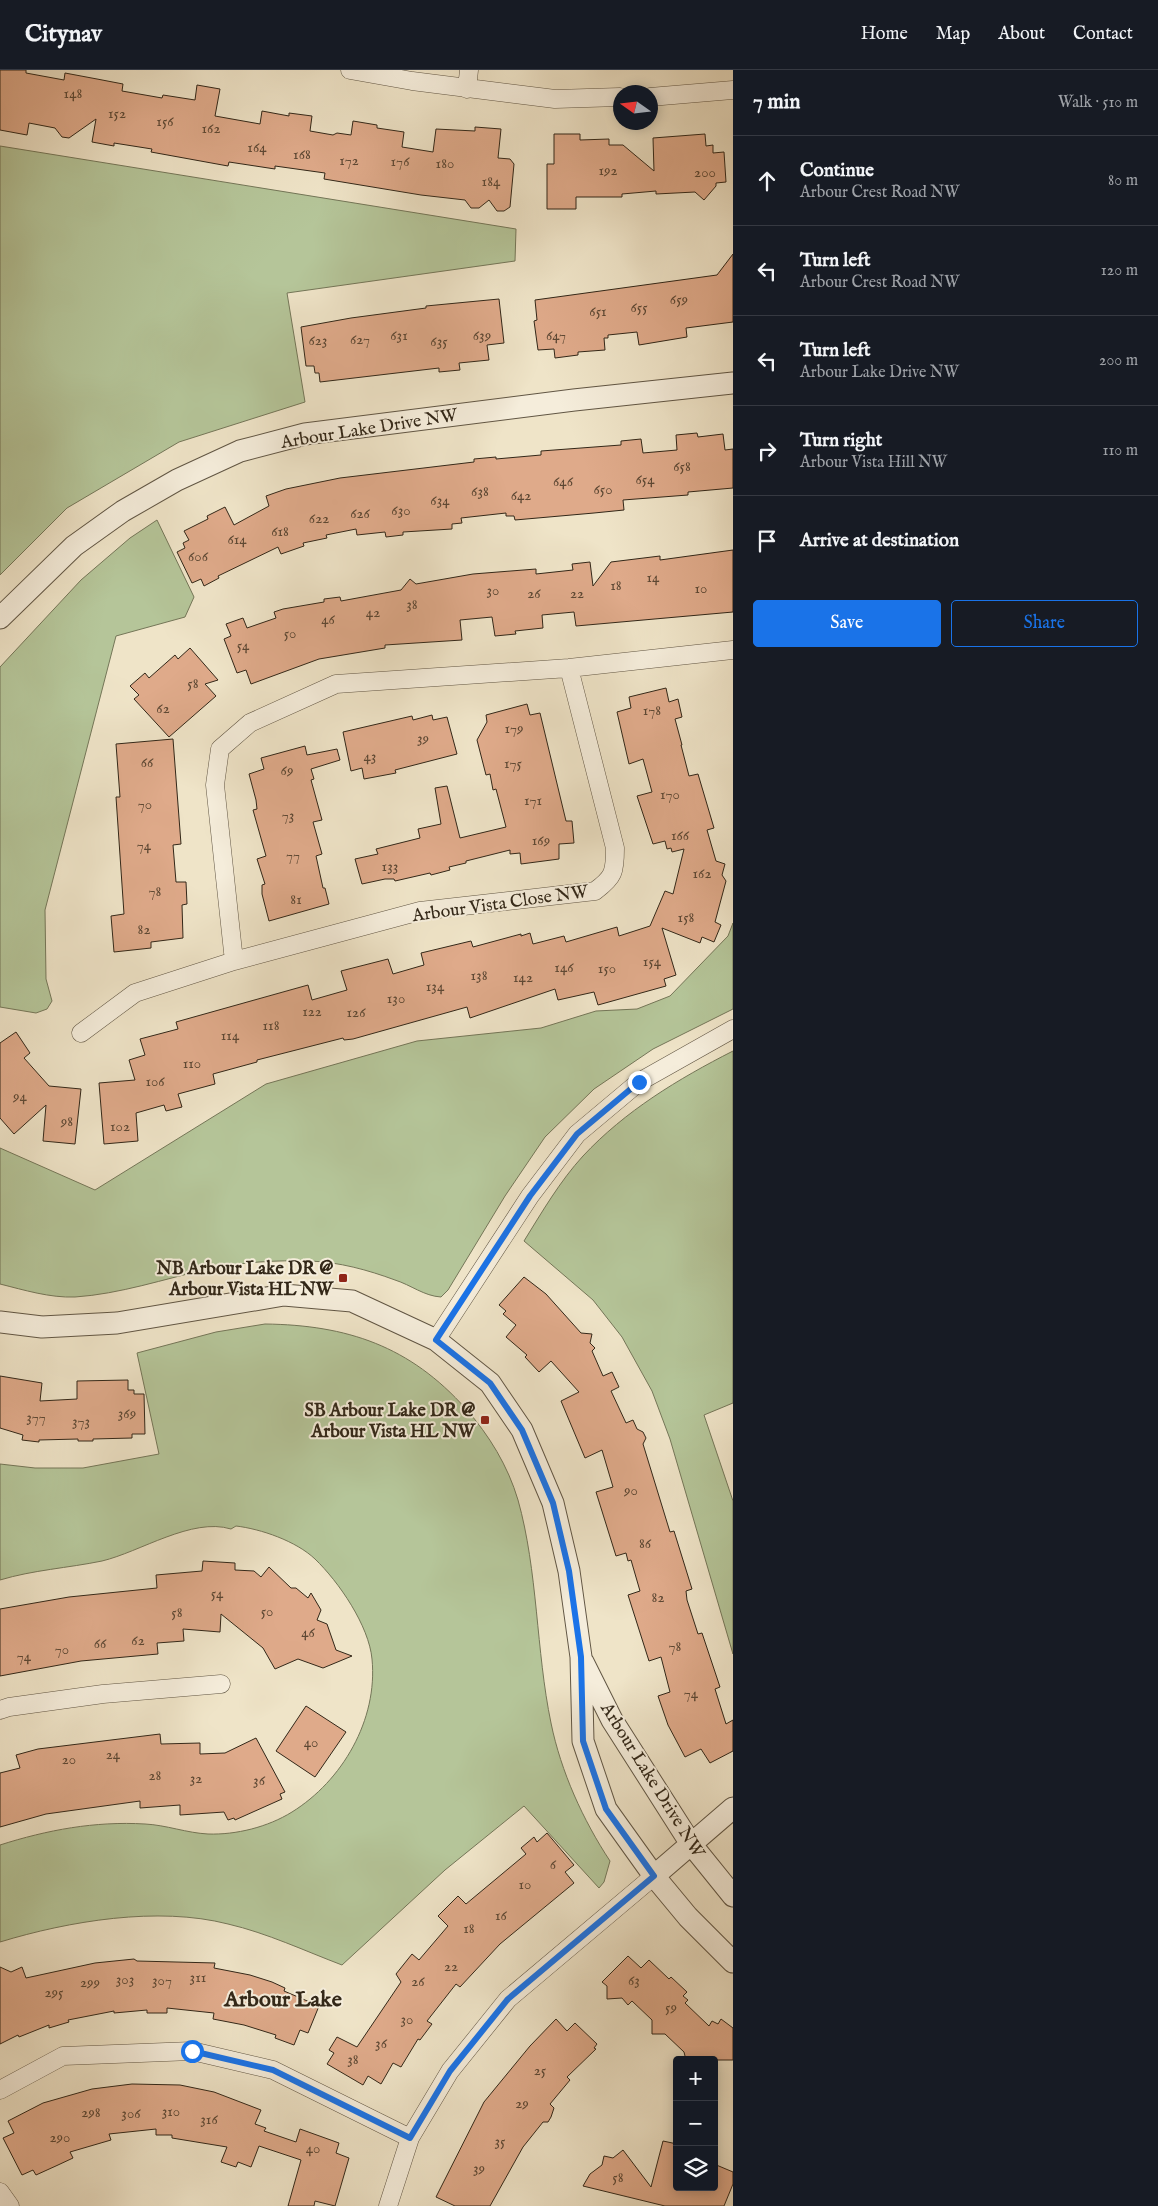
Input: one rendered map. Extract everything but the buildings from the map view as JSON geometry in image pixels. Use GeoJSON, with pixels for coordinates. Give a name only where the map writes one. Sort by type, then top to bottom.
{"type":"FeatureCollection","features":[{"type":"Feature","properties":{"kind":"street"},"geometry":{"type":"LineString","coordinates":[[350,70],[413,76],[467,89],[554,99],[613,98]]}},
{"type":"Feature","properties":{"kind":"street"},"geometry":{"type":"LineString","coordinates":[[467,89],[469,70]]}},
{"type":"Feature","properties":{"kind":"street"},"geometry":{"type":"LineString","coordinates":[[658,96],[733,90]]}},
{"type":"Feature","properties":{"kind":"street","name":"Arbour Lake Drive NW"},"geometry":{"type":"LineString","coordinates":[[0,618],[74,546],[123,511],[177,480],[240,451],[306,434],[574,400],[733,383]]}},
{"type":"Feature","properties":{"kind":"street"},"geometry":{"type":"LineString","coordinates":[[234,961],[215,785],[220,749],[250,723],[336,684],[569,668],[733,650]]}},
{"type":"Feature","properties":{"kind":"street","name":"Arbour Vista Close NW"},"geometry":{"type":"LineString","coordinates":[[81,1033],[135,993],[234,961],[420,911],[594,891],[607,882],[615,870],[615,848],[569,668]]}},
{"type":"Feature","properties":{"kind":"street"},"geometry":{"type":"LineString","coordinates":[[436,1340],[530,1196],[577,1134],[639,1082],[733,1029]]}},
{"type":"Feature","properties":{"kind":"street","name":"Arbour Lake Drive NW"},"geometry":{"type":"LineString","coordinates":[[0,1322],[42,1327],[117,1323],[284,1295],[352,1301],[436,1340],[490,1383],[522,1430],[553,1503],[569,1571],[581,1657],[583,1741],[606,1809],[654,1876],[688,1917],[733,1962]]}},
{"type":"Feature","properties":{"kind":"street","name":"Arbour Lake Drive NW"},"geometry":{"type":"LineString","coordinates":[[581,1657],[612,1720],[691,1844],[733,1896]]}},
{"type":"Feature","properties":{"kind":"street"},"geometry":{"type":"LineString","coordinates":[[0,1710],[9,1707],[103,1694],[221,1684]]}},
{"type":"Feature","properties":{"kind":"street"},"geometry":{"type":"LineString","coordinates":[[388,2206],[410,2138],[450,2071],[508,1999],[733,1808]]}},
{"type":"Feature","properties":{"kind":"street"},"geometry":{"type":"LineString","coordinates":[[0,2090],[63,2056],[192,2051],[273,2070],[410,2138]]}},
{"type":"Feature","properties":{"kind":"street"},"geometry":{"type":"LineString","coordinates":[[0,2192],[10,2206]]}},
{"type":"Feature","properties":{"kind":"green space"},"geometry":{"type":"Polygon","coordinates":[[[0,146],[516,229],[515,261],[287,293],[305,402],[179,442],[67,508],[0,575],[0,146]]]}},
{"type":"Feature","properties":{"kind":"green space"},"geometry":{"type":"Polygon","coordinates":[[[157,520],[194,597],[185,617],[116,636],[45,910],[46,979],[52,1001],[47,1009],[36,1013],[0,1007],[0,667],[81,580],[130,538],[157,520]]]}},
{"type":"Feature","properties":{"kind":"green space"},"geometry":{"type":"Polygon","coordinates":[[[733,923],[733,1009],[653,1049],[594,1089],[545,1137],[505,1196],[448,1290],[441,1297],[429,1295],[401,1282],[364,1270],[332,1263],[310,1261],[246,1263],[208,1269],[125,1289],[75,1297],[47,1295],[0,1284],[0,1148],[95,1190],[266,1084],[417,1041],[541,1028],[596,1011],[637,1009],[670,996],[728,936],[733,923]]]}},
{"type":"Feature","properties":{"kind":"green space"},"geometry":{"type":"Polygon","coordinates":[[[733,1051],[733,1403],[704,1415],[733,1501],[733,1654],[670,1439],[652,1391],[622,1337],[593,1300],[524,1241],[567,1176],[599,1140],[634,1110],[653,1097],[733,1051]]]}},
{"type":"Feature","properties":{"kind":"green space"},"geometry":{"type":"Polygon","coordinates":[[[265,1324],[295,1325],[350,1335],[375,1343],[399,1355],[422,1369],[445,1387],[466,1409],[497,1451],[514,1487],[525,1527],[542,1668],[555,1741],[574,1795],[610,1861],[604,1882],[599,1888],[524,1806],[445,1870],[342,1965],[243,1928],[201,1919],[173,1916],[143,1916],[84,1922],[27,1934],[0,1942],[0,1845],[53,1831],[90,1825],[126,1823],[153,1825],[208,1834],[230,1833],[262,1826],[292,1812],[326,1784],[341,1766],[363,1726],[372,1682],[372,1659],[365,1633],[351,1605],[334,1580],[315,1559],[288,1541],[256,1530],[236,1526],[231,1529],[216,1527],[200,1528],[183,1531],[102,1561],[0,1580],[0,1464],[35,1468],[83,1468],[159,1454],[137,1353],[216,1332],[265,1324]]]}},
{"type":"Feature","properties":{"kind":"place","name":"NB Arbour Lake DR @ Arbour Vista HL NW"},"geometry":{"type":"Point","coordinates":[343,1278]}},
{"type":"Feature","properties":{"kind":"place","name":"SB Arbour Lake DR @ Arbour Vista HL NW"},"geometry":{"type":"Point","coordinates":[485,1420]}},
{"type":"Feature","properties":{"kind":"district","name":"Arbour Lake"},"geometry":{"type":"Point","coordinates":[283,1998]}},
{"type":"Feature","properties":{"kind":"route"},"geometry":{"type":"LineString","coordinates":[[192,2051],[273,2070],[410,2138],[450,2071],[508,1999],[654,1876],[606,1809],[583,1741],[581,1657],[569,1571],[553,1503],[522,1430],[490,1383],[436,1340],[530,1196],[577,1134],[639,1082]]}}]}
